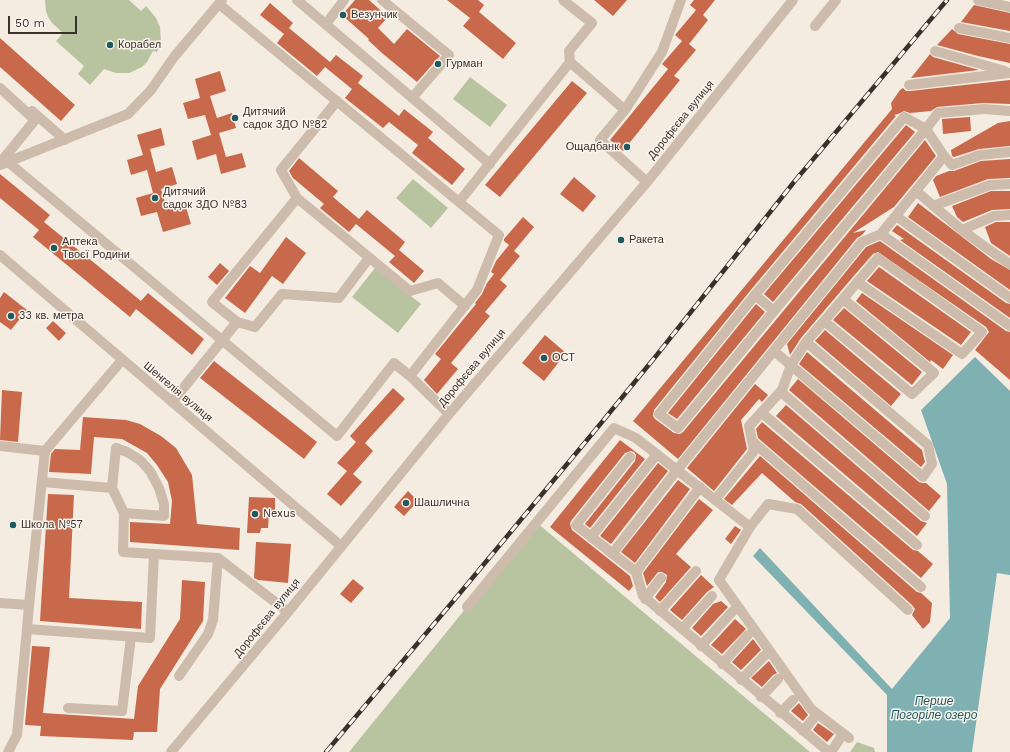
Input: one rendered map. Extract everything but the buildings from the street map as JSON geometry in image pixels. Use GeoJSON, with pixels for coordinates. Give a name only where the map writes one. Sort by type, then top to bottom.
{"type":"FeatureCollection","features":[{"type":"Feature","properties":{"kind":"street"},"geometry":{"type":"LineString","coordinates":[[296,0],[490,164]]}},
{"type":"Feature","properties":{"kind":"street"},"geometry":{"type":"LineString","coordinates":[[326,24],[344,0]]}},
{"type":"Feature","properties":{"kind":"street"},"geometry":{"type":"LineString","coordinates":[[382,0],[449,55],[412,98]]}},
{"type":"Feature","properties":{"kind":"street"},"geometry":{"type":"LineString","coordinates":[[459,202],[570,62],[569,51],[592,23],[563,0]]}},
{"type":"Feature","properties":{"kind":"street"},"geometry":{"type":"LineString","coordinates":[[647,182],[600,140],[625,110],[662,52],[680,0]]}},
{"type":"Feature","properties":{"kind":"street"},"geometry":{"type":"LineString","coordinates":[[815,26],[836,0]]}},
{"type":"Feature","properties":{"kind":"street"},"geometry":{"type":"LineString","coordinates":[[978,0],[1010,7]]}},
{"type":"Feature","properties":{"kind":"street","name":"Дорофєєва вулиця"},"geometry":{"type":"LineString","coordinates":[[171,752],[288,612],[449,414],[647,182],[791,1]]}},
{"type":"Feature","properties":{"kind":"street"},"geometry":{"type":"LineString","coordinates":[[3,163],[65,140],[128,114],[151,90],[174,57],[221,2],[337,101],[499,235],[477,290],[410,376]]}},
{"type":"Feature","properties":{"kind":"street"},"geometry":{"type":"LineString","coordinates":[[959,28],[1010,38]]}},
{"type":"Feature","properties":{"kind":"street"},"geometry":{"type":"LineString","coordinates":[[935,51],[1010,73]]}},
{"type":"Feature","properties":{"kind":"street"},"geometry":{"type":"LineString","coordinates":[[570,62],[625,110]]}},
{"type":"Feature","properties":{"kind":"street"},"geometry":{"type":"LineString","coordinates":[[909,85],[1010,73]]}},
{"type":"Feature","properties":{"kind":"street"},"geometry":{"type":"LineString","coordinates":[[0,84],[65,140]]}},
{"type":"Feature","properties":{"kind":"street"},"geometry":{"type":"LineString","coordinates":[[0,88],[35,120],[3,163]]}},
{"type":"Feature","properties":{"kind":"street"},"geometry":{"type":"LineString","coordinates":[[337,101],[281,170],[297,198],[410,291],[438,283],[465,306]]}},
{"type":"Feature","properties":{"kind":"street"},"geometry":{"type":"LineString","coordinates":[[1010,111],[984,108],[938,113],[926,128],[774,311],[678,428],[659,414],[755,295],[904,117],[926,128],[944,156],[952,165],[980,155],[1010,152]]}},
{"type":"Feature","properties":{"kind":"street"},"geometry":{"type":"LineString","coordinates":[[612,554],[677,470],[862,242],[881,234],[944,156]]}},
{"type":"Feature","properties":{"kind":"street"},"geometry":{"type":"LineString","coordinates":[[3,163],[222,340],[337,436],[394,363],[410,376],[449,414]]}},
{"type":"Feature","properties":{"kind":"street"},"geometry":{"type":"LineString","coordinates":[[933,206],[990,185],[1010,184]]}},
{"type":"Feature","properties":{"kind":"street"},"geometry":{"type":"LineString","coordinates":[[916,191],[962,230],[1010,264]]}},
{"type":"Feature","properties":{"kind":"street"},"geometry":{"type":"LineString","coordinates":[[297,198],[212,302],[236,322],[255,327],[282,294],[339,298],[370,258]]}},
{"type":"Feature","properties":{"kind":"street"},"geometry":{"type":"LineString","coordinates":[[962,230],[994,216],[1010,215]]}},
{"type":"Feature","properties":{"kind":"street"},"geometry":{"type":"LineString","coordinates":[[896,216],[1010,298]]}},
{"type":"Feature","properties":{"kind":"street"},"geometry":{"type":"LineString","coordinates":[[881,234],[1010,326]]}},
{"type":"Feature","properties":{"kind":"street","name":"Шенгелія вулиця"},"geometry":{"type":"LineString","coordinates":[[0,255],[341,546]]}},
{"type":"Feature","properties":{"kind":"street"},"geometry":{"type":"LineString","coordinates":[[715,500],[754,451],[749,426],[781,392],[791,365],[806,342],[857,282],[878,258],[982,332],[962,354],[857,282]]}},
{"type":"Feature","properties":{"kind":"street"},"geometry":{"type":"LineString","coordinates":[[755,295],[774,311]]}},
{"type":"Feature","properties":{"kind":"street"},"geometry":{"type":"LineString","coordinates":[[824,321],[912,394],[934,373],[843,299]]}},
{"type":"Feature","properties":{"kind":"street"},"geometry":{"type":"LineString","coordinates":[[172,402],[236,322]]}},
{"type":"Feature","properties":{"kind":"street"},"geometry":{"type":"LineString","coordinates":[[774,350],[923,477],[932,464],[928,445],[806,342]]}},
{"type":"Feature","properties":{"kind":"street"},"geometry":{"type":"LineString","coordinates":[[8,752],[17,735],[45,450],[122,360]]}},
{"type":"Feature","properties":{"kind":"street"},"geometry":{"type":"LineString","coordinates":[[781,392],[925,516]]}},
{"type":"Feature","properties":{"kind":"street"},"geometry":{"type":"LineString","coordinates":[[762,413],[918,545]]}},
{"type":"Feature","properties":{"kind":"street"},"geometry":{"type":"LineString","coordinates":[[467,607],[614,428],[636,438],[750,527]]}},
{"type":"Feature","properties":{"kind":"street"},"geometry":{"type":"LineString","coordinates":[[752,441],[921,587]]}},
{"type":"Feature","properties":{"kind":"street"},"geometry":{"type":"LineString","coordinates":[[0,446],[45,450]]}},
{"type":"Feature","properties":{"kind":"street"},"geometry":{"type":"LineString","coordinates":[[124,513],[164,516],[164,504],[159,488],[150,471],[140,460],[128,452],[116,448],[112,488],[124,513],[123,552],[218,558],[288,612]]}},
{"type":"Feature","properties":{"kind":"street"},"geometry":{"type":"LineString","coordinates":[[591,537],[657,454]]}},
{"type":"Feature","properties":{"kind":"street"},"geometry":{"type":"LineString","coordinates":[[630,457],[576,525],[636,572],[645,599],[780,713],[830,752],[846,736],[811,709],[719,580],[750,527],[768,504],[797,509],[908,610]]}},
{"type":"Feature","properties":{"kind":"street"},"geometry":{"type":"LineString","coordinates":[[42,482],[112,488]]}},
{"type":"Feature","properties":{"kind":"street"},"geometry":{"type":"LineString","coordinates":[[636,572],[700,488]]}},
{"type":"Feature","properties":{"kind":"street"},"geometry":{"type":"LineString","coordinates":[[27,629],[150,638],[154,554]]}},
{"type":"Feature","properties":{"kind":"street"},"geometry":{"type":"LineString","coordinates":[[179,676],[208,634],[211,627],[213,620],[218,558]]}},
{"type":"Feature","properties":{"kind":"street"},"geometry":{"type":"LineString","coordinates":[[660,611],[696,571]]}},
{"type":"Feature","properties":{"kind":"street"},"geometry":{"type":"LineString","coordinates":[[645,599],[661,578]]}},
{"type":"Feature","properties":{"kind":"street"},"geometry":{"type":"LineString","coordinates":[[682,629],[712,596]]}},
{"type":"Feature","properties":{"kind":"street"},"geometry":{"type":"LineString","coordinates":[[0,603],[29,605]]}},
{"type":"Feature","properties":{"kind":"street"},"geometry":{"type":"LineString","coordinates":[[701,646],[733,611]]}},
{"type":"Feature","properties":{"kind":"street"},"geometry":{"type":"LineString","coordinates":[[722,664],[748,635]]}},
{"type":"Feature","properties":{"kind":"street"},"geometry":{"type":"LineString","coordinates":[[68,708],[122,711],[131,637]]}},
{"type":"Feature","properties":{"kind":"street"},"geometry":{"type":"LineString","coordinates":[[741,680],[765,655]]}},
{"type":"Feature","properties":{"kind":"street"},"geometry":{"type":"LineString","coordinates":[[761,697],[778,679]]}},
{"type":"Feature","properties":{"kind":"street"},"geometry":{"type":"LineString","coordinates":[[780,713],[793,700]]}},
{"type":"Feature","properties":{"kind":"street"},"geometry":{"type":"LineString","coordinates":[[803,731],[814,718]]}},
{"type":"Feature","properties":{"kind":"green space","name":"Корабел"},"geometry":{"type":"Polygon","coordinates":[[[45,0],[129,0],[141,11],[146,6],[156,18],[160,27],[161,42],[157,52],[153,51],[147,62],[142,67],[129,73],[116,73],[104,69],[90,85],[78,74],[84,66],[56,41],[63,33],[48,17],[45,0]]]}},
{"type":"Feature","properties":{"kind":"green space"},"geometry":{"type":"Polygon","coordinates":[[[470,77],[507,105],[490,127],[453,99],[470,77]]]}},
{"type":"Feature","properties":{"kind":"green space"},"geometry":{"type":"Polygon","coordinates":[[[413,179],[448,208],[431,228],[396,198],[413,179]]]}},
{"type":"Feature","properties":{"kind":"green space"},"geometry":{"type":"Polygon","coordinates":[[[375,268],[421,304],[398,333],[352,297],[375,268]]]}},
{"type":"Feature","properties":{"kind":"green space"},"geometry":{"type":"Polygon","coordinates":[[[536,522],[810,752],[349,752],[536,522]]]}},
{"type":"Feature","properties":{"kind":"green space"},"geometry":{"type":"Polygon","coordinates":[[[857,742],[874,748],[875,752],[850,752],[857,742]]]}},
{"type":"Feature","properties":{"kind":"water","name":"Перше Погоріле озеро"},"geometry":{"type":"Polygon","coordinates":[[[975,357],[1010,391],[1010,575],[997,573],[972,752],[887,752],[887,695],[753,556],[760,548],[892,689],[950,618],[947,484],[921,410],[975,357]]]}},
{"type":"Feature","properties":{"kind":"railway"},"geometry":{"type":"LineString","coordinates":[[326,752],[602,422],[794,182],[947,0]]}},
{"type":"Feature","properties":{"kind":"place","name":"Везунчик"},"geometry":{"type":"Point","coordinates":[343,15]}},
{"type":"Feature","properties":{"kind":"place","name":"Корабел"},"geometry":{"type":"Point","coordinates":[110,45]}},
{"type":"Feature","properties":{"kind":"place","name":"Гурман"},"geometry":{"type":"Point","coordinates":[438,64]}},
{"type":"Feature","properties":{"kind":"place","name":"Дитячий садок ЗДО №82"},"geometry":{"type":"Point","coordinates":[235,118]}},
{"type":"Feature","properties":{"kind":"place","name":"Ощадбанк"},"geometry":{"type":"Point","coordinates":[627,147]}},
{"type":"Feature","properties":{"kind":"place","name":"Дитячий садок ЗДО №83"},"geometry":{"type":"Point","coordinates":[155,198]}},
{"type":"Feature","properties":{"kind":"place","name":"Ракета"},"geometry":{"type":"Point","coordinates":[621,240]}},
{"type":"Feature","properties":{"kind":"place","name":"Аптека Твоєї Родини"},"geometry":{"type":"Point","coordinates":[54,248]}},
{"type":"Feature","properties":{"kind":"place","name":"33 кв. метра"},"geometry":{"type":"Point","coordinates":[11,316]}},
{"type":"Feature","properties":{"kind":"place","name":"ОСТ"},"geometry":{"type":"Point","coordinates":[544,358]}},
{"type":"Feature","properties":{"kind":"place","name":"Шашлична"},"geometry":{"type":"Point","coordinates":[406,503]}},
{"type":"Feature","properties":{"kind":"place","name":"Nexus"},"geometry":{"type":"Point","coordinates":[255,514]}},
{"type":"Feature","properties":{"kind":"place","name":"Школа №57"},"geometry":{"type":"Point","coordinates":[13,525]}}]}
